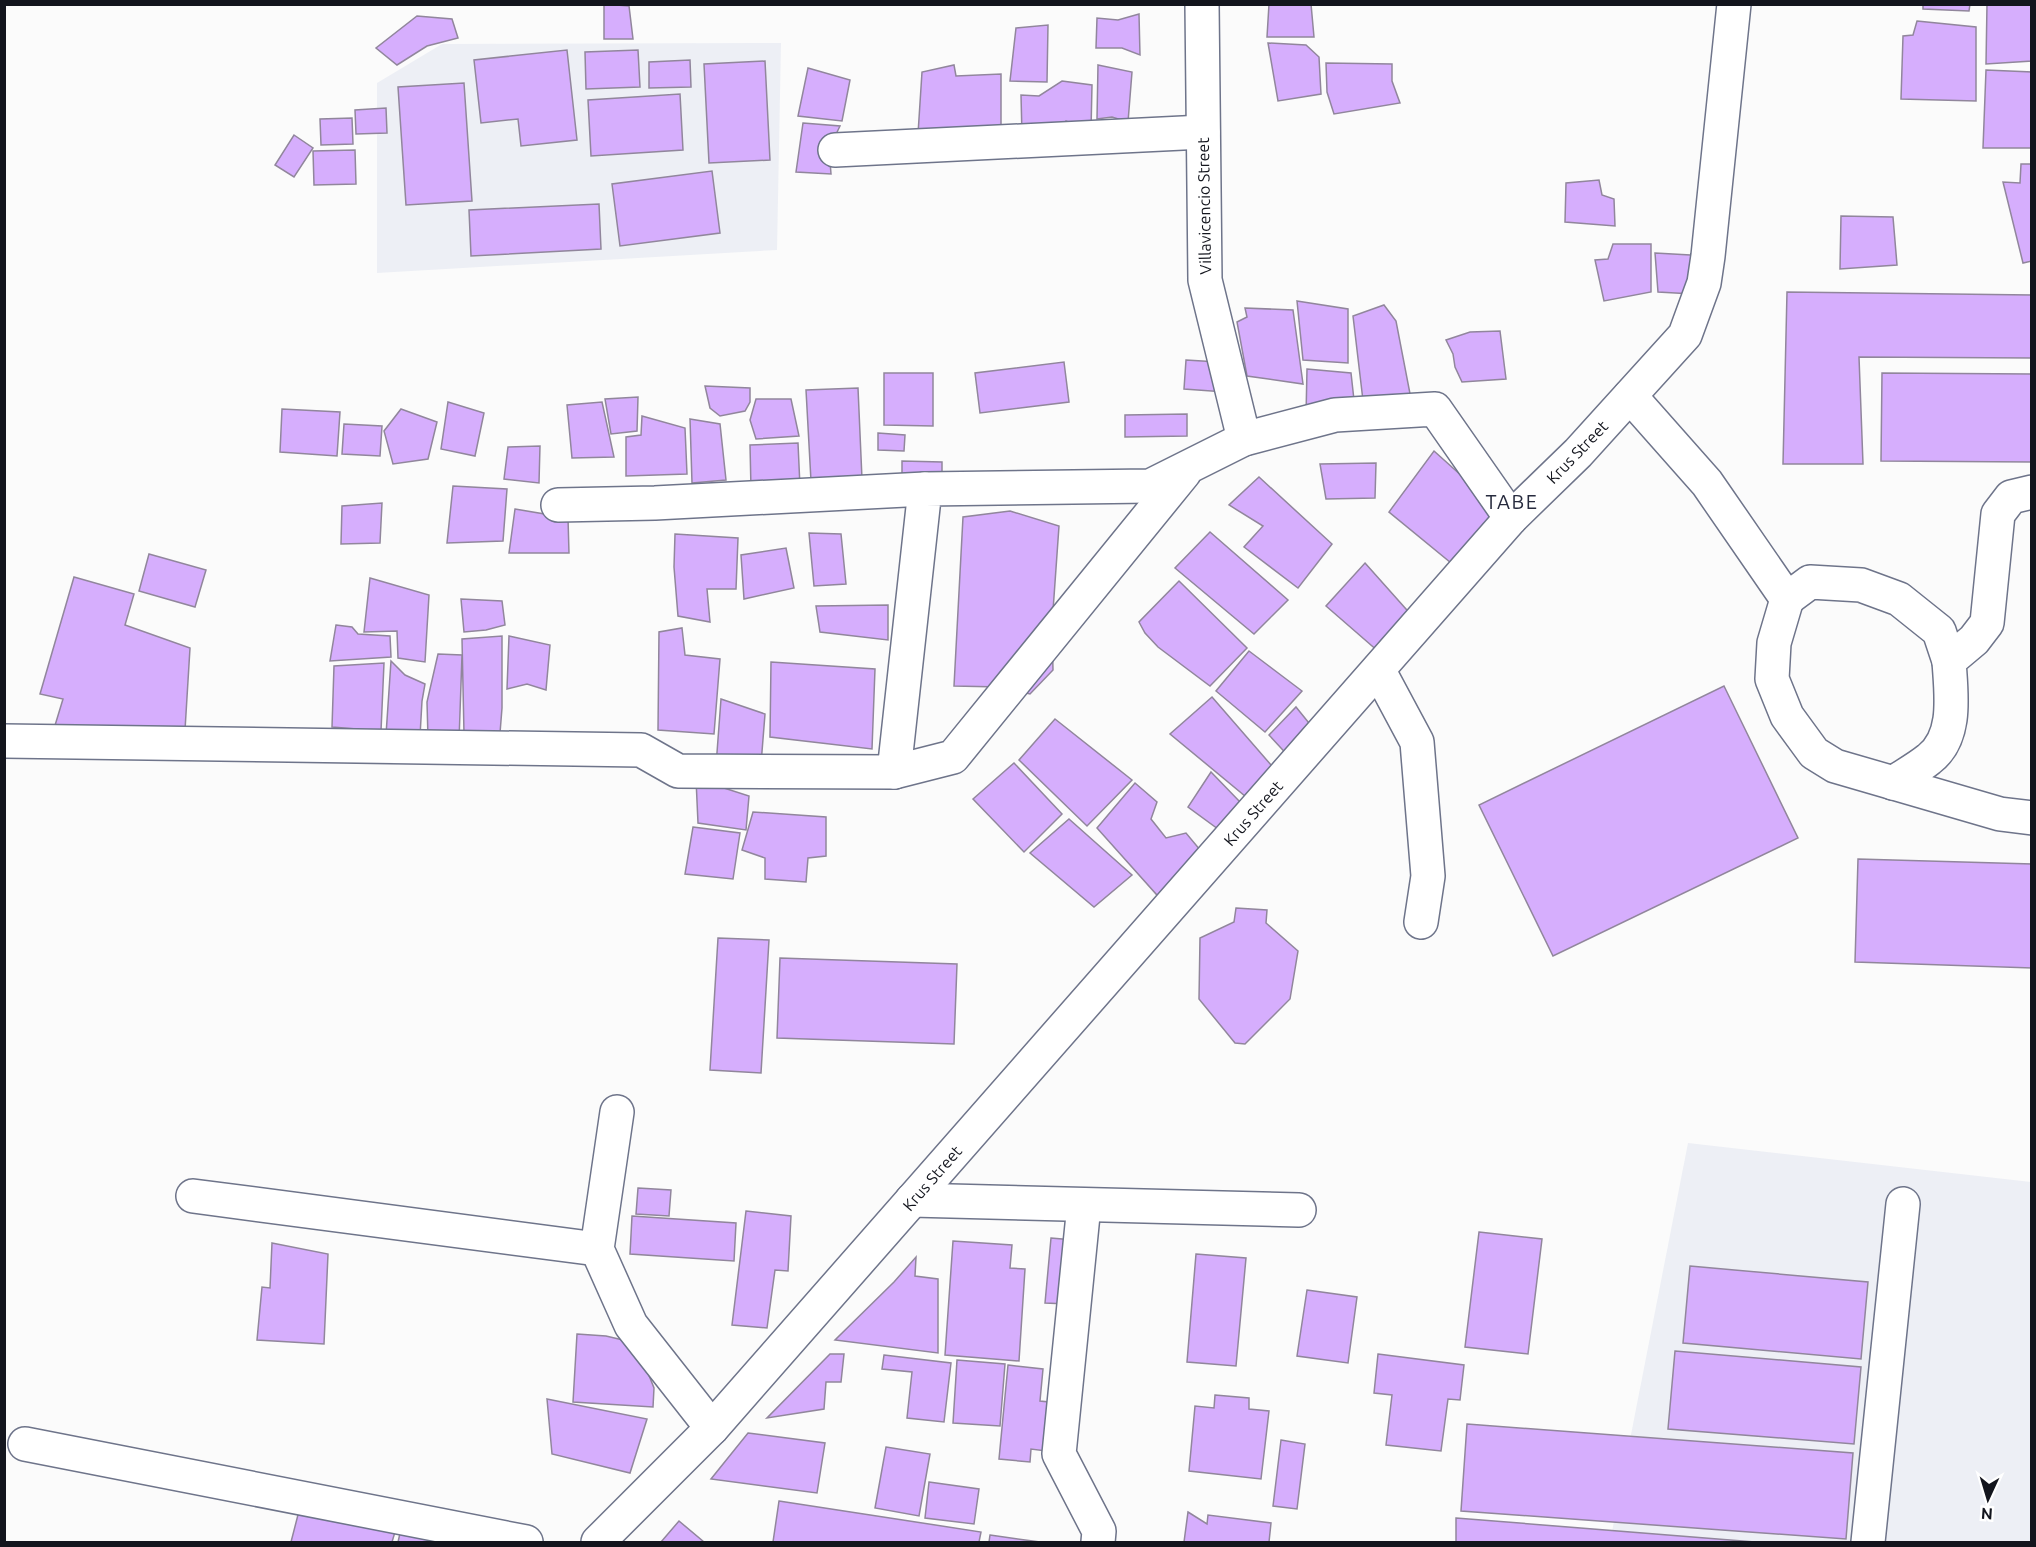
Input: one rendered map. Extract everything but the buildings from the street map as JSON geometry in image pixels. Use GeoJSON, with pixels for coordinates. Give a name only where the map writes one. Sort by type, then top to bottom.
{"type":"FeatureCollection","features":[{"type":"Feature","properties":{"kind":"street","name":"Villavicencio Street"},"geometry":{"type":"LineString","coordinates":[[1202,4],[1205,280],[1244,439]]}},
{"type":"Feature","properties":{"kind":"street","name":"Krus Street"},"geometry":{"type":"LineString","coordinates":[[598,1542],[712,1428],[1511,518],[1578,453],[1685,335],[1704,283],[1734,4]]}},
{"type":"Feature","properties":{"kind":"street"},"geometry":{"type":"LineString","coordinates":[[835,150],[1203,132]]}},
{"type":"Feature","properties":{"kind":"street"},"geometry":{"type":"LineString","coordinates":[[1630,396],[1707,483],[1787,599]]}},
{"type":"Feature","properties":{"kind":"street"},"geometry":{"type":"LineString","coordinates":[[558,505],[655,503],[925,489],[1150,486],[1244,439],[1335,416],[1435,409],[1511,518]]}},
{"type":"Feature","properties":{"kind":"street"},"geometry":{"type":"LineString","coordinates":[[4,741],[640,750],[678,771],[894,772],[952,757],[1189,467]]}},
{"type":"Feature","properties":{"kind":"street"},"geometry":{"type":"LineString","coordinates":[[894,772],[925,489]]}},
{"type":"Feature","properties":{"kind":"street"},"geometry":{"type":"LineString","coordinates":[[1949,661],[1974,640],[1987,623],[1998,514],[2011,497],[2031,492]]}},
{"type":"Feature","properties":{"kind":"street"},"geometry":{"type":"LineString","coordinates":[[1893,783],[1931,758],[1945,738],[1952,708],[1949,661],[1939,631],[1899,599],[1861,585],[1810,582],[1787,599],[1774,643],[1772,679],[1787,716],[1814,753],[1835,766],[1893,783],[1963,803],[2000,814],[2031,818]]}},
{"type":"Feature","properties":{"kind":"street"},"geometry":{"type":"LineString","coordinates":[[1378,671],[1418,742],[1428,876],[1421,922]]}},
{"type":"Feature","properties":{"kind":"street"},"geometry":{"type":"LineString","coordinates":[[1931,758],[1963,803]]}},
{"type":"Feature","properties":{"kind":"street"},"geometry":{"type":"LineString","coordinates":[[617,1112],[597,1249],[631,1325],[712,1428]]}},
{"type":"Feature","properties":{"kind":"street"},"geometry":{"type":"LineString","coordinates":[[193,1196],[597,1249]]}},
{"type":"Feature","properties":{"kind":"street"},"geometry":{"type":"LineString","coordinates":[[912,1200],[1299,1210]]}},
{"type":"Feature","properties":{"kind":"street"},"geometry":{"type":"LineString","coordinates":[[1868,1542],[1903,1204]]}},
{"type":"Feature","properties":{"kind":"street"},"geometry":{"type":"LineString","coordinates":[[1084,1205],[1059,1454],[1099,1531],[1098,1542]]}},
{"type":"Feature","properties":{"kind":"street"},"geometry":{"type":"LineString","coordinates":[[25,1444],[526,1542]]}},
{"type":"Feature","properties":{"kind":"shaded area"},"geometry":{"type":"Polygon","coordinates":[[[781,43],[777,250],[377,273],[377,83],[442,44],[781,43]]]}},
{"type":"Feature","properties":{"kind":"shaded area"},"geometry":{"type":"Polygon","coordinates":[[[1688,1143],[2031,1182],[2031,1542],[1610,1542],[1688,1143]]]}},
{"type":"Feature","properties":{"kind":"district","name":"TABE"},"geometry":{"type":"Point","coordinates":[1512,501]}}]}
